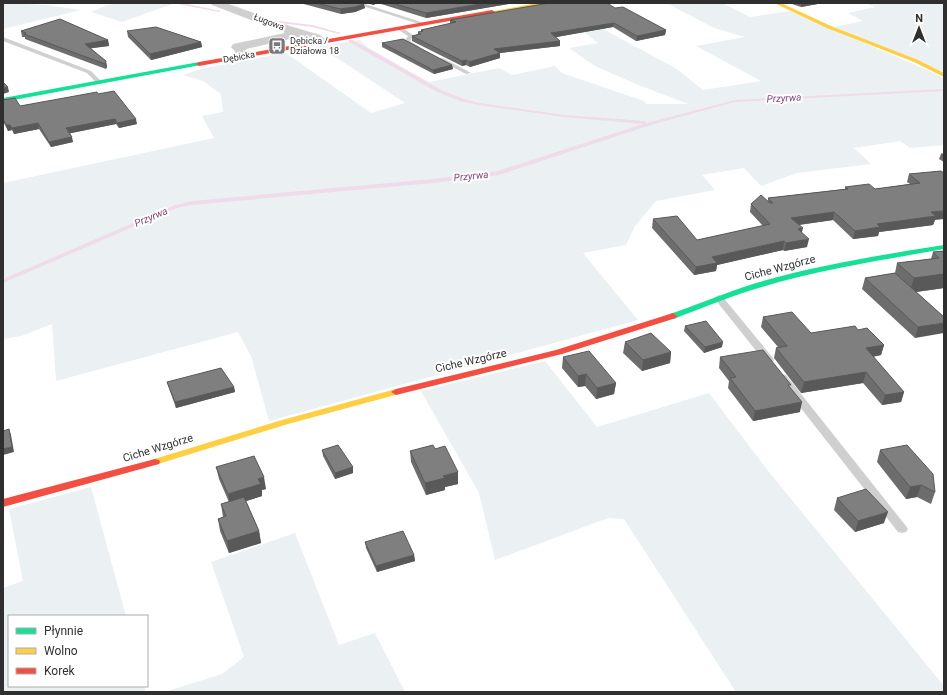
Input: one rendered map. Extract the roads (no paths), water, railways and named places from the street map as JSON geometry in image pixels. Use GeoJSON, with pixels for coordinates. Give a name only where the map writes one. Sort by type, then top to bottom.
{"type":"FeatureCollection","features":[{"type":"Feature","properties":{"kind":"street","name":"Ługowa"},"geometry":{"type":"LineString","coordinates":[[216,3],[322,41]]}},
{"type":"Feature","properties":{"kind":"street","name":"Dębicka"},"geometry":{"type":"LineString","coordinates":[[3,100],[322,41],[546,3]]}},
{"type":"Feature","properties":{"kind":"street"},"geometry":{"type":"LineString","coordinates":[[777,3],[822,24],[916,61],[944,75]]}},
{"type":"Feature","properties":{"kind":"street"},"geometry":{"type":"LineString","coordinates":[[245,56],[237,48],[300,33]]}},
{"type":"Feature","properties":{"kind":"street","name":"Ciche Wzgórze"},"geometry":{"type":"LineString","coordinates":[[3,503],[130,469],[285,422],[384,395],[559,352],[655,323],[719,298],[772,282],[826,268],[944,247]]}},
{"type":"Feature","properties":{"kind":"lane"},"geometry":{"type":"LineString","coordinates":[[356,3],[424,24]]}},
{"type":"Feature","properties":{"kind":"lane"},"geometry":{"type":"LineString","coordinates":[[399,28],[411,36],[407,42],[427,52]]}},
{"type":"Feature","properties":{"kind":"lane"},"geometry":{"type":"LineString","coordinates":[[3,39],[58,58],[88,72],[100,82]]}},
{"type":"Feature","properties":{"kind":"lane"},"geometry":{"type":"LineString","coordinates":[[434,56],[468,73]]}},
{"type":"Feature","properties":{"kind":"lane"},"geometry":{"type":"LineString","coordinates":[[719,298],[902,529]]}},
{"type":"Feature","properties":{"kind":"waterway"},"geometry":{"type":"LineString","coordinates":[[175,3],[219,11]]}},
{"type":"Feature","properties":{"kind":"waterway"},"geometry":{"type":"LineString","coordinates":[[280,22],[312,26],[339,33]]}},
{"type":"Feature","properties":{"kind":"waterway"},"geometry":{"type":"LineString","coordinates":[[351,41],[439,91],[462,100],[479,104],[564,116],[645,123]]}},
{"type":"Feature","properties":{"kind":"waterway","name":"Przyrwa"},"geometry":{"type":"LineString","coordinates":[[3,281],[175,207],[192,203],[433,181],[499,173],[652,123],[735,101],[944,90]]}},
{"type":"Feature","properties":{"kind":"place","name":"Dębicka / Działowa 18"},"geometry":{"type":"Point","coordinates":[277,46]}}]}
